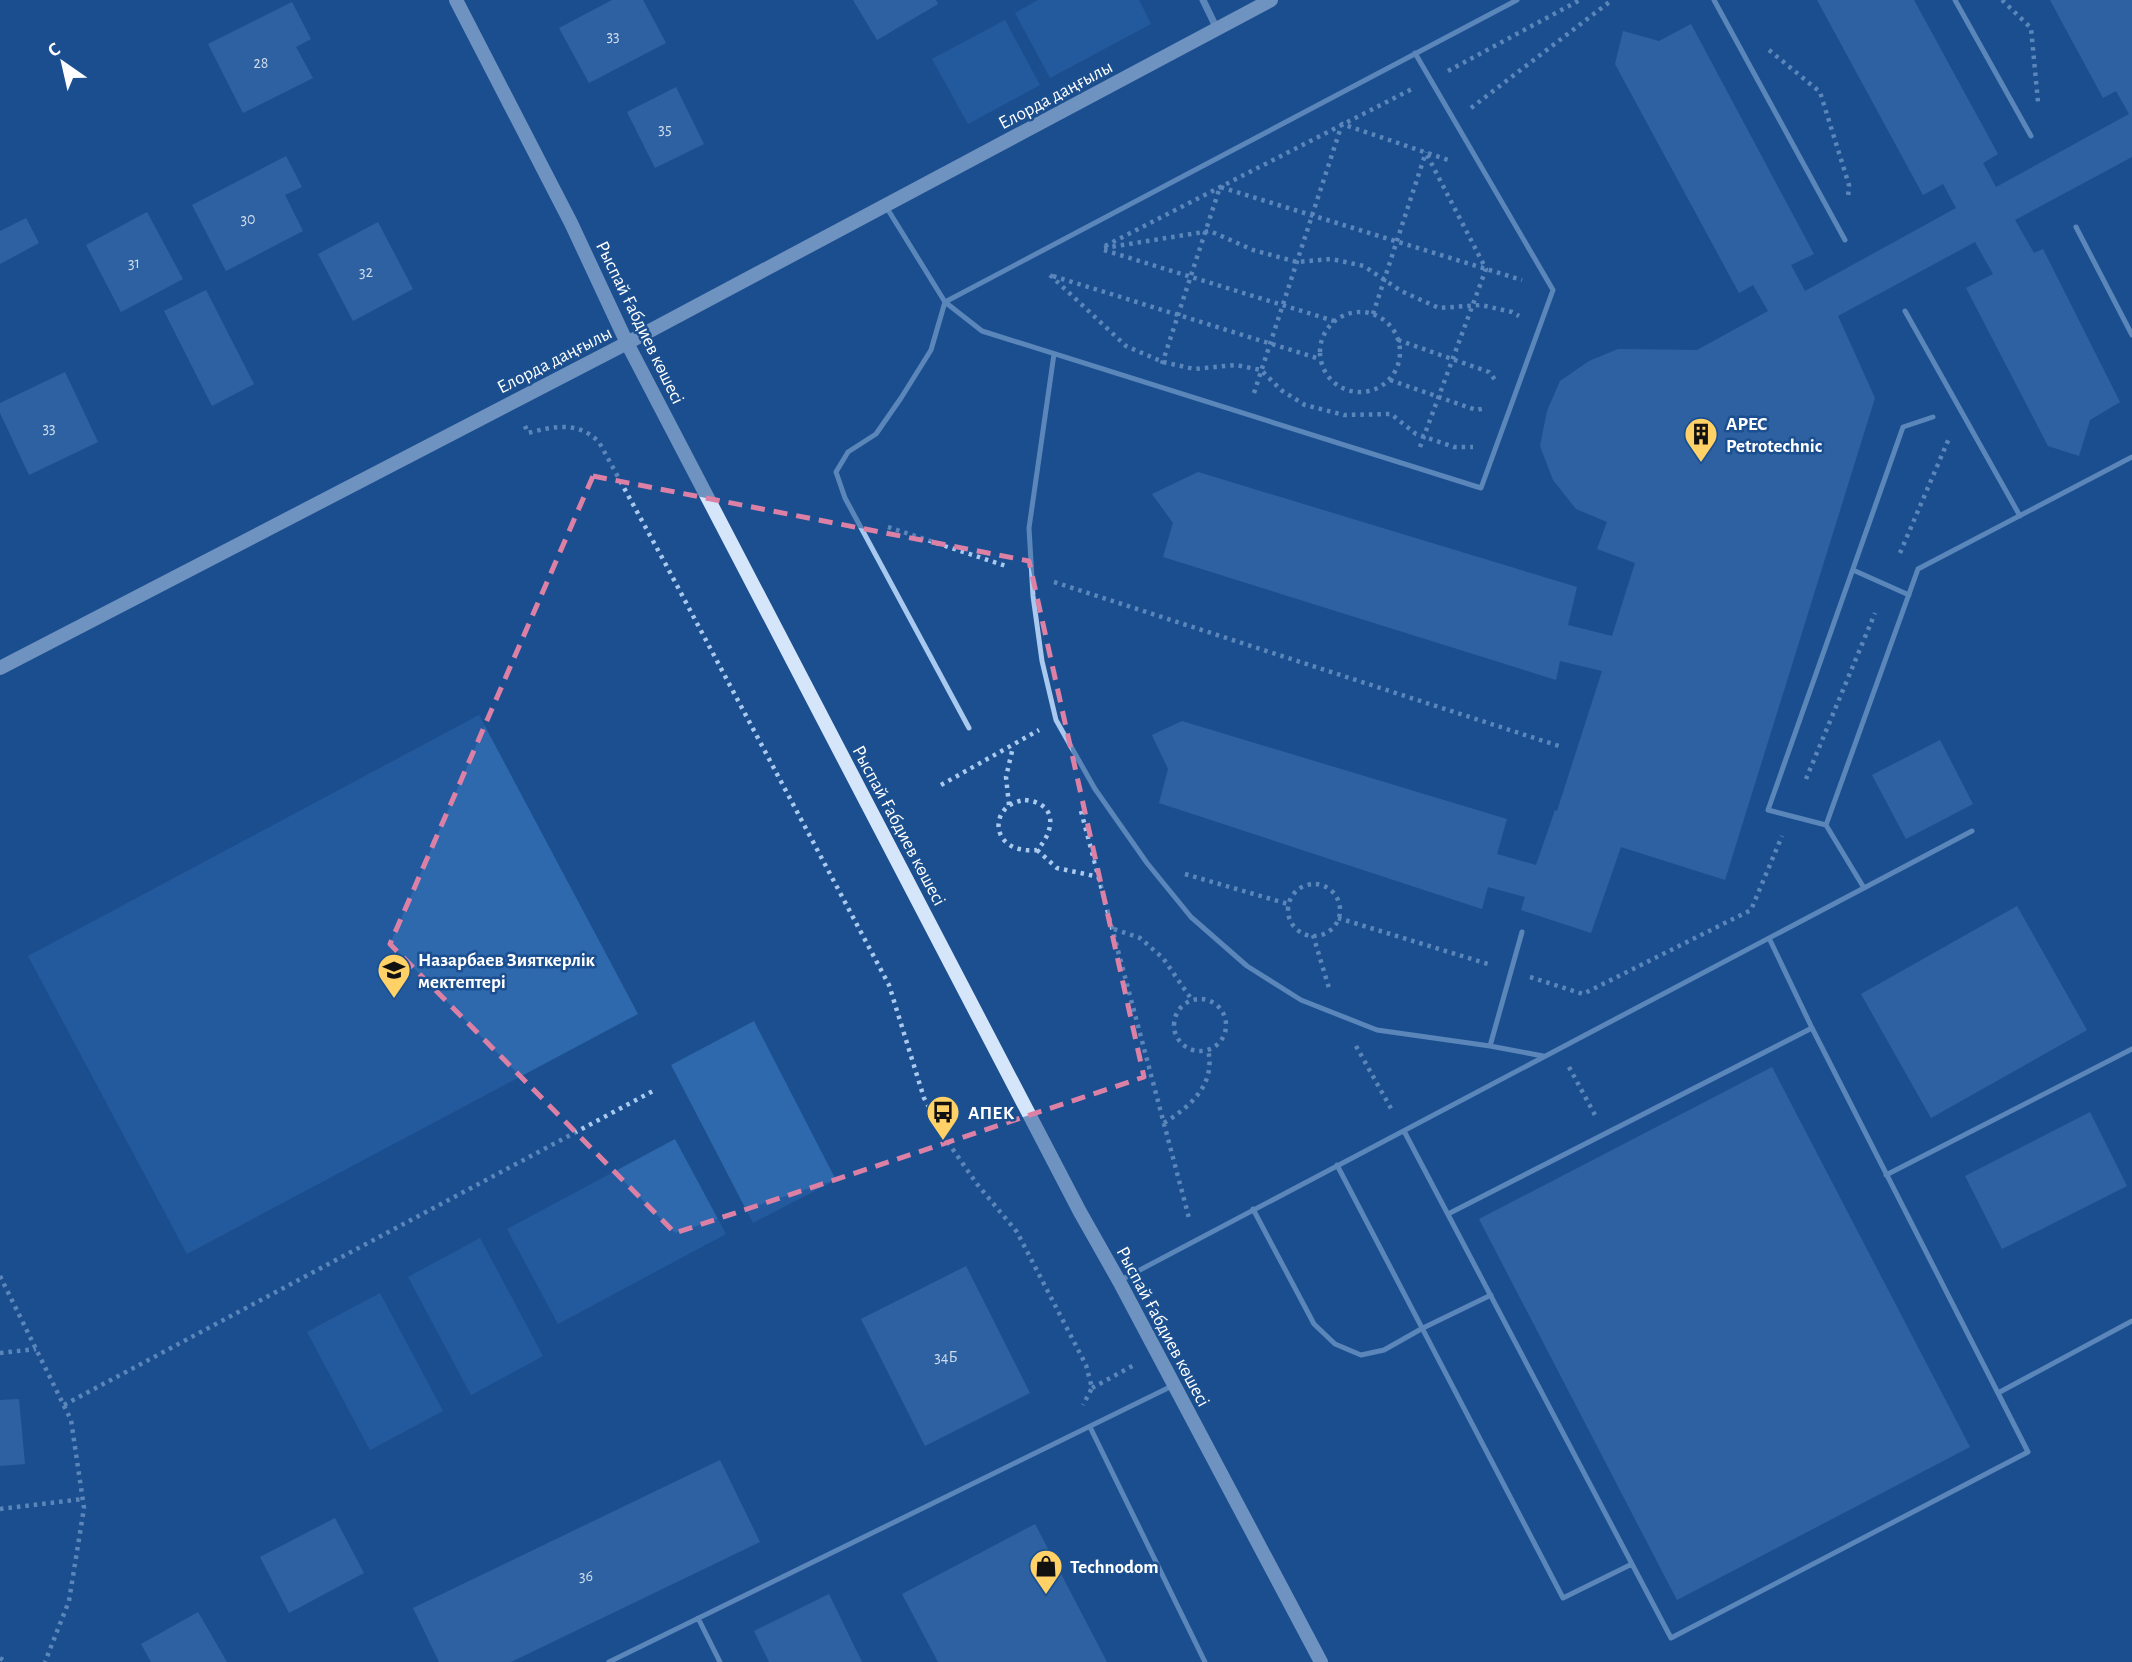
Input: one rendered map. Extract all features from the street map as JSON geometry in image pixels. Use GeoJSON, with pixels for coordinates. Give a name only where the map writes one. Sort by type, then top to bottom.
{"type":"FeatureCollection","features":[{"type":"Feature","properties":{"kind":"street","name":"Рыспай Ғабдиев көшесі"},"geometry":{"type":"LineString","coordinates":[[456,0],[572,223],[627,343],[1074,1200],[1321,1662]]}},
{"type":"Feature","properties":{"kind":"street"},"geometry":{"type":"LineString","coordinates":[[1203,0],[1217,29]]}},
{"type":"Feature","properties":{"kind":"street","name":"Елорда даңғылы"},"geometry":{"type":"LineString","coordinates":[[0,668],[627,343],[1271,0]]}},
{"type":"Feature","properties":{"kind":"lane"},"geometry":{"type":"LineString","coordinates":[[970,729],[854,516],[836,472],[848,452],[876,434],[901,398],[931,350],[945,302],[1517,0]]}},
{"type":"Feature","properties":{"kind":"lane"},"geometry":{"type":"LineString","coordinates":[[1714,0],[1845,240]]}},
{"type":"Feature","properties":{"kind":"lane"},"geometry":{"type":"LineString","coordinates":[[1955,0],[2031,136]]}},
{"type":"Feature","properties":{"kind":"lane"},"geometry":{"type":"LineString","coordinates":[[886,205],[945,302],[982,331],[1481,488],[1553,290],[1415,53]]}},
{"type":"Feature","properties":{"kind":"lane"},"geometry":{"type":"LineString","coordinates":[[2076,227],[2132,335]]}},
{"type":"Feature","properties":{"kind":"lane"},"geometry":{"type":"LineString","coordinates":[[1905,311],[2020,516]]}},
{"type":"Feature","properties":{"kind":"lane"},"geometry":{"type":"LineString","coordinates":[[1054,354],[1029,528],[1033,596],[1042,661],[1056,720],[1095,789],[1147,863],[1191,917],[1247,966],[1301,1000],[1377,1030],[1542,1056]]}},
{"type":"Feature","properties":{"kind":"lane"},"geometry":{"type":"LineString","coordinates":[[1864,888],[1826,825],[1768,810],[1903,427],[1933,417]]}},
{"type":"Feature","properties":{"kind":"lane"},"geometry":{"type":"LineString","coordinates":[[1826,825],[1918,569],[2132,457]]}},
{"type":"Feature","properties":{"kind":"lane"},"geometry":{"type":"LineString","coordinates":[[1853,570],[1909,595]]}},
{"type":"Feature","properties":{"kind":"lane"},"geometry":{"type":"LineString","coordinates":[[1119,1281],[1972,831]]}},
{"type":"Feature","properties":{"kind":"lane"},"geometry":{"type":"LineString","coordinates":[[1490,1046],[1522,932]]}},
{"type":"Feature","properties":{"kind":"lane"},"geometry":{"type":"LineString","coordinates":[[1404,1130],[1671,1637],[2028,1452],[1886,1175],[1769,938]]}},
{"type":"Feature","properties":{"kind":"lane"},"geometry":{"type":"LineString","coordinates":[[1448,1214],[1812,1028]]}},
{"type":"Feature","properties":{"kind":"lane"},"geometry":{"type":"LineString","coordinates":[[1886,1175],[2132,1049]]}},
{"type":"Feature","properties":{"kind":"lane"},"geometry":{"type":"LineString","coordinates":[[1337,1165],[1563,1598],[1632,1564]]}},
{"type":"Feature","properties":{"kind":"lane"},"geometry":{"type":"LineString","coordinates":[[1254,1209],[1314,1324],[1335,1344],[1361,1355],[1384,1350],[1491,1296]]}},
{"type":"Feature","properties":{"kind":"lane"},"geometry":{"type":"LineString","coordinates":[[1998,1393],[2132,1321]]}},
{"type":"Feature","properties":{"kind":"lane"},"geometry":{"type":"LineString","coordinates":[[609,1662],[1175,1385]]}},
{"type":"Feature","properties":{"kind":"lane"},"geometry":{"type":"LineString","coordinates":[[1090,1427],[1205,1662]]}},
{"type":"Feature","properties":{"kind":"lane"},"geometry":{"type":"LineString","coordinates":[[698,1618],[720,1662]]}},
{"type":"Feature","properties":{"kind":"path"},"geometry":{"type":"LineString","coordinates":[[1100,249],[1431,80],[1580,0]]}},
{"type":"Feature","properties":{"kind":"path"},"geometry":{"type":"LineString","coordinates":[[1455,121],[1612,0]]}},
{"type":"Feature","properties":{"kind":"path"},"geometry":{"type":"LineString","coordinates":[[2002,0],[2031,28],[2038,102],[2031,136]]}},
{"type":"Feature","properties":{"kind":"path"},"geometry":{"type":"LineString","coordinates":[[1760,43],[1820,92],[1849,185],[1845,240]]}},
{"type":"Feature","properties":{"kind":"path"},"geometry":{"type":"LineString","coordinates":[[1342,124],[1485,172]]}},
{"type":"Feature","properties":{"kind":"path"},"geometry":{"type":"LineString","coordinates":[[1246,414],[1342,124]]}},
{"type":"Feature","properties":{"kind":"path"},"geometry":{"type":"LineString","coordinates":[[1373,314],[1426,152]]}},
{"type":"Feature","properties":{"kind":"path"},"geometry":{"type":"LineString","coordinates":[[1412,466],[1486,269],[1426,152]]}},
{"type":"Feature","properties":{"kind":"path"},"geometry":{"type":"LineString","coordinates":[[1220,187],[1553,290]]}},
{"type":"Feature","properties":{"kind":"path"},"geometry":{"type":"LineString","coordinates":[[1155,386],[1220,187]]}},
{"type":"Feature","properties":{"kind":"path"},"geometry":{"type":"LineString","coordinates":[[1100,249],[1210,231],[1253,250],[1297,262],[1331,259],[1364,266],[1401,291],[1439,308],[1481,305],[1512,312],[1540,327]]}},
{"type":"Feature","properties":{"kind":"path"},"geometry":{"type":"LineString","coordinates":[[1100,249],[1334,321]]}},
{"type":"Feature","properties":{"kind":"path"},"geometry":{"type":"LineString","coordinates":[[1049,275],[1060,270]]}},
{"type":"Feature","properties":{"kind":"path"},"geometry":{"type":"LineString","coordinates":[[1049,275],[1320,359]]}},
{"type":"Feature","properties":{"kind":"path"},"geometry":{"type":"LineString","coordinates":[[1049,275],[1126,346],[1163,362],[1194,369],[1236,365],[1261,370],[1281,390],[1305,405],[1344,415],[1391,414],[1416,434],[1454,447],[1496,447]]}},
{"type":"Feature","properties":{"kind":"path"},"geometry":{"type":"LineString","coordinates":[[1360,311],[1373,314],[1384,319],[1393,328],[1401,353],[1398,365],[1390,380],[1371,391],[1346,390],[1334,383],[1324,372],[1320,345],[1325,331],[1334,321],[1346,314],[1360,311]]}},
{"type":"Feature","properties":{"kind":"path"},"geometry":{"type":"LineString","coordinates":[[1390,380],[1476,410],[1513,402],[1489,372],[1398,340]]}},
{"type":"Feature","properties":{"kind":"path"},"geometry":{"type":"LineString","coordinates":[[513,402],[528,433],[554,426],[568,427],[583,430],[599,442],[889,985],[930,1108],[947,1140],[977,1184],[1017,1232],[1086,1365],[1092,1388]]}},
{"type":"Feature","properties":{"kind":"path"},"geometry":{"type":"LineString","coordinates":[[1338,918],[1583,994],[1751,909],[1961,410]]}},
{"type":"Feature","properties":{"kind":"path"},"geometry":{"type":"LineString","coordinates":[[854,516],[1559,746]]}},
{"type":"Feature","properties":{"kind":"path"},"geometry":{"type":"LineString","coordinates":[[941,785],[1056,720]]}},
{"type":"Feature","properties":{"kind":"path"},"geometry":{"type":"LineString","coordinates":[[1009,805],[1006,777],[1013,746]]}},
{"type":"Feature","properties":{"kind":"path"},"geometry":{"type":"LineString","coordinates":[[1077,799],[1195,1240]]}},
{"type":"Feature","properties":{"kind":"path"},"geometry":{"type":"LineString","coordinates":[[1017,801],[1033,801],[1046,810],[1050,834],[1037,850],[1024,852],[1015,849],[1002,838],[999,820],[1009,805],[1017,801]]}},
{"type":"Feature","properties":{"kind":"path"},"geometry":{"type":"LineString","coordinates":[[1037,850],[1057,867],[1099,877]]}},
{"type":"Feature","properties":{"kind":"path"},"geometry":{"type":"LineString","coordinates":[[1147,863],[1289,904]]}},
{"type":"Feature","properties":{"kind":"path"},"geometry":{"type":"LineString","coordinates":[[1313,884],[1321,885],[1329,888],[1338,901],[1338,918],[1334,925],[1321,934],[1304,934],[1291,922],[1289,904],[1297,889],[1313,884]]}},
{"type":"Feature","properties":{"kind":"path"},"geometry":{"type":"LineString","coordinates":[[1113,929],[1140,938],[1163,958],[1192,1000]]}},
{"type":"Feature","properties":{"kind":"path"},"geometry":{"type":"LineString","coordinates":[[1192,1000],[1209,1000],[1216,1004],[1225,1017],[1226,1025],[1221,1040],[1208,1049],[1199,1051],[1183,1044],[1175,1028],[1178,1011],[1192,1000]]}},
{"type":"Feature","properties":{"kind":"path"},"geometry":{"type":"LineString","coordinates":[[1164,1123],[1186,1109],[1198,1094],[1208,1077],[1211,1061],[1208,1049]]}},
{"type":"Feature","properties":{"kind":"path"},"geometry":{"type":"LineString","coordinates":[[1542,1056],[1567,1066],[1605,1133]]}},
{"type":"Feature","properties":{"kind":"path"},"geometry":{"type":"LineString","coordinates":[[64,1405],[653,1091]]}},
{"type":"Feature","properties":{"kind":"path"},"geometry":{"type":"LineString","coordinates":[[0,1276],[71,1420],[83,1499],[84,1508],[69,1601],[45,1662]]}},
{"type":"Feature","properties":{"kind":"path"},"geometry":{"type":"LineString","coordinates":[[0,1353],[36,1349]]}},
{"type":"Feature","properties":{"kind":"path"},"geometry":{"type":"LineString","coordinates":[[1082,1408],[1092,1388],[1157,1353]]}},
{"type":"Feature","properties":{"kind":"path"},"geometry":{"type":"LineString","coordinates":[[0,1509],[83,1499]]}},
{"type":"Feature","properties":{"kind":"path"},"geometry":{"type":"LineString","coordinates":[[0,1658],[6,1662]]}},
{"type":"Feature","properties":{"kind":"highlighted area"},"geometry":{"type":"Polygon","coordinates":[[[593,476],[1029,561],[1144,1077],[675,1233],[390,944],[593,476]]]}},
{"type":"Feature","properties":{"kind":"shaded area"},"geometry":{"type":"Polygon","coordinates":[[[1038,0],[1139,0],[1151,24],[1050,78],[1015,13],[1038,0]]]}},
{"type":"Feature","properties":{"kind":"shaded area"},"geometry":{"type":"Polygon","coordinates":[[[1005,20],[1040,85],[968,124],[932,59],[1005,20]]]}},
{"type":"Feature","properties":{"kind":"shaded area"},"geometry":{"type":"Polygon","coordinates":[[[479,715],[638,1014],[187,1254],[28,956],[479,715]]]}},
{"type":"Feature","properties":{"kind":"shaded area"},"geometry":{"type":"Polygon","coordinates":[[[754,1021],[836,1180],[753,1223],[671,1065],[754,1021]]]}},
{"type":"Feature","properties":{"kind":"shaded area"},"geometry":{"type":"Polygon","coordinates":[[[675,1139],[726,1234],[558,1324],[507,1229],[675,1139]]]}},
{"type":"Feature","properties":{"kind":"shaded area"},"geometry":{"type":"Polygon","coordinates":[[[480,1238],[543,1356],[471,1395],[408,1277],[480,1238]]]}},
{"type":"Feature","properties":{"kind":"shaded area"},"geometry":{"type":"Polygon","coordinates":[[[380,1293],[443,1411],[370,1450],[307,1332],[380,1293]]]}},
{"type":"Feature","properties":{"kind":"building"},"geometry":{"type":"Polygon","coordinates":[[[612,0],[643,0],[666,43],[589,83],[559,28],[612,0]]]}},
{"type":"Feature","properties":{"kind":"building"},"geometry":{"type":"Polygon","coordinates":[[[853,0],[936,0],[938,4],[877,40],[853,0]]]}},
{"type":"Feature","properties":{"kind":"building","name":"APEC Petrotechnic"},"geometry":{"type":"Polygon","coordinates":[[[1817,0],[1914,0],[1998,154],[1983,163],[1996,187],[2129,114],[2116,91],[2103,98],[2050,0],[2132,0],[2132,157],[2015,220],[2034,253],[2043,249],[2120,402],[2090,420],[2079,456],[2048,446],[1966,288],[1993,274],[1975,242],[1838,316],[1875,398],[1725,880],[1621,847],[1591,933],[1521,910],[1525,897],[1488,887],[1482,909],[1159,803],[1168,769],[1152,735],[1182,721],[1507,819],[1497,854],[1536,865],[1555,810],[1557,811],[1602,671],[1560,661],[1556,680],[1163,557],[1173,523],[1152,494],[1198,472],[1577,587],[1568,625],[1612,636],[1635,563],[1597,549],[1607,522],[1576,509],[1553,480],[1540,446],[1547,411],[1560,381],[1589,361],[1618,349],[1697,350],[1768,311],[1753,285],[1739,293],[1615,64],[1623,31],[1659,41],[1691,24],[1814,254],[1791,265],[1805,291],[1956,208],[1943,184],[1923,195],[1817,0]]]}},
{"type":"Feature","properties":{"kind":"building"},"geometry":{"type":"Polygon","coordinates":[[[292,2],[311,39],[296,47],[313,78],[243,113],[208,44],[292,2]]]}},
{"type":"Feature","properties":{"kind":"building"},"geometry":{"type":"Polygon","coordinates":[[[676,87],[704,144],[655,168],[627,112],[676,87]]]}},
{"type":"Feature","properties":{"kind":"building"},"geometry":{"type":"Polygon","coordinates":[[[286,156],[302,187],[285,195],[303,231],[226,271],[192,205],[286,156]]]}},
{"type":"Feature","properties":{"kind":"building"},"geometry":{"type":"Polygon","coordinates":[[[147,212],[183,279],[121,312],[86,245],[147,212]]]}},
{"type":"Feature","properties":{"kind":"building"},"geometry":{"type":"Polygon","coordinates":[[[26,218],[39,243],[0,264],[0,231],[26,218]]]}},
{"type":"Feature","properties":{"kind":"building"},"geometry":{"type":"Polygon","coordinates":[[[378,222],[413,289],[353,321],[318,254],[378,222]]]}},
{"type":"Feature","properties":{"kind":"building"},"geometry":{"type":"Polygon","coordinates":[[[206,290],[254,384],[212,406],[164,311],[206,290]]]}},
{"type":"Feature","properties":{"kind":"building"},"geometry":{"type":"Polygon","coordinates":[[[65,372],[98,442],[29,475],[0,413],[0,403],[65,372]]]}},
{"type":"Feature","properties":{"kind":"building"},"geometry":{"type":"Polygon","coordinates":[[[1940,740],[1973,804],[1906,839],[1872,775],[1940,740]]]}},
{"type":"Feature","properties":{"kind":"building"},"geometry":{"type":"Polygon","coordinates":[[[2017,906],[2087,1030],[1931,1118],[1861,994],[2017,906]]]}},
{"type":"Feature","properties":{"kind":"building"},"geometry":{"type":"Polygon","coordinates":[[[1772,1067],[1970,1447],[1677,1600],[1479,1219],[1772,1067]]]}},
{"type":"Feature","properties":{"kind":"building"},"geometry":{"type":"Polygon","coordinates":[[[2090,1112],[2127,1186],[2002,1249],[1965,1176],[2090,1112]]]}},
{"type":"Feature","properties":{"kind":"building"},"geometry":{"type":"Polygon","coordinates":[[[966,1266],[1030,1393],[925,1446],[861,1319],[966,1266]]]}},
{"type":"Feature","properties":{"kind":"building"},"geometry":{"type":"Polygon","coordinates":[[[19,1399],[25,1464],[0,1466],[0,1400],[19,1399]]]}},
{"type":"Feature","properties":{"kind":"building"},"geometry":{"type":"Polygon","coordinates":[[[720,1460],[760,1542],[511,1662],[439,1662],[413,1608],[720,1460]]]}},
{"type":"Feature","properties":{"kind":"building"},"geometry":{"type":"Polygon","coordinates":[[[335,1518],[364,1573],[289,1613],[260,1557],[335,1518]]]}},
{"type":"Feature","properties":{"kind":"building"},"geometry":{"type":"Polygon","coordinates":[[[1035,1524],[1107,1662],[938,1662],[902,1594],[1035,1524]]]}},
{"type":"Feature","properties":{"kind":"building"},"geometry":{"type":"Polygon","coordinates":[[[829,1594],[862,1662],[769,1662],[754,1631],[829,1594]]]}},
{"type":"Feature","properties":{"kind":"building"},"geometry":{"type":"Polygon","coordinates":[[[198,1612],[227,1662],[151,1662],[141,1644],[198,1612]]]}},
{"type":"Feature","properties":{"kind":"place","name":"APEC Petrotechnic"},"geometry":{"type":"Point","coordinates":[1701,464]}},
{"type":"Feature","properties":{"kind":"place","name":"Назарбаев Зияткерлік мектептері"},"geometry":{"type":"Point","coordinates":[394,1000]}},
{"type":"Feature","properties":{"kind":"place","name":"АПЕК"},"geometry":{"type":"Point","coordinates":[943,1142]}},
{"type":"Feature","properties":{"kind":"place","name":"Technodom"},"geometry":{"type":"Point","coordinates":[1046,1596]}}]}
